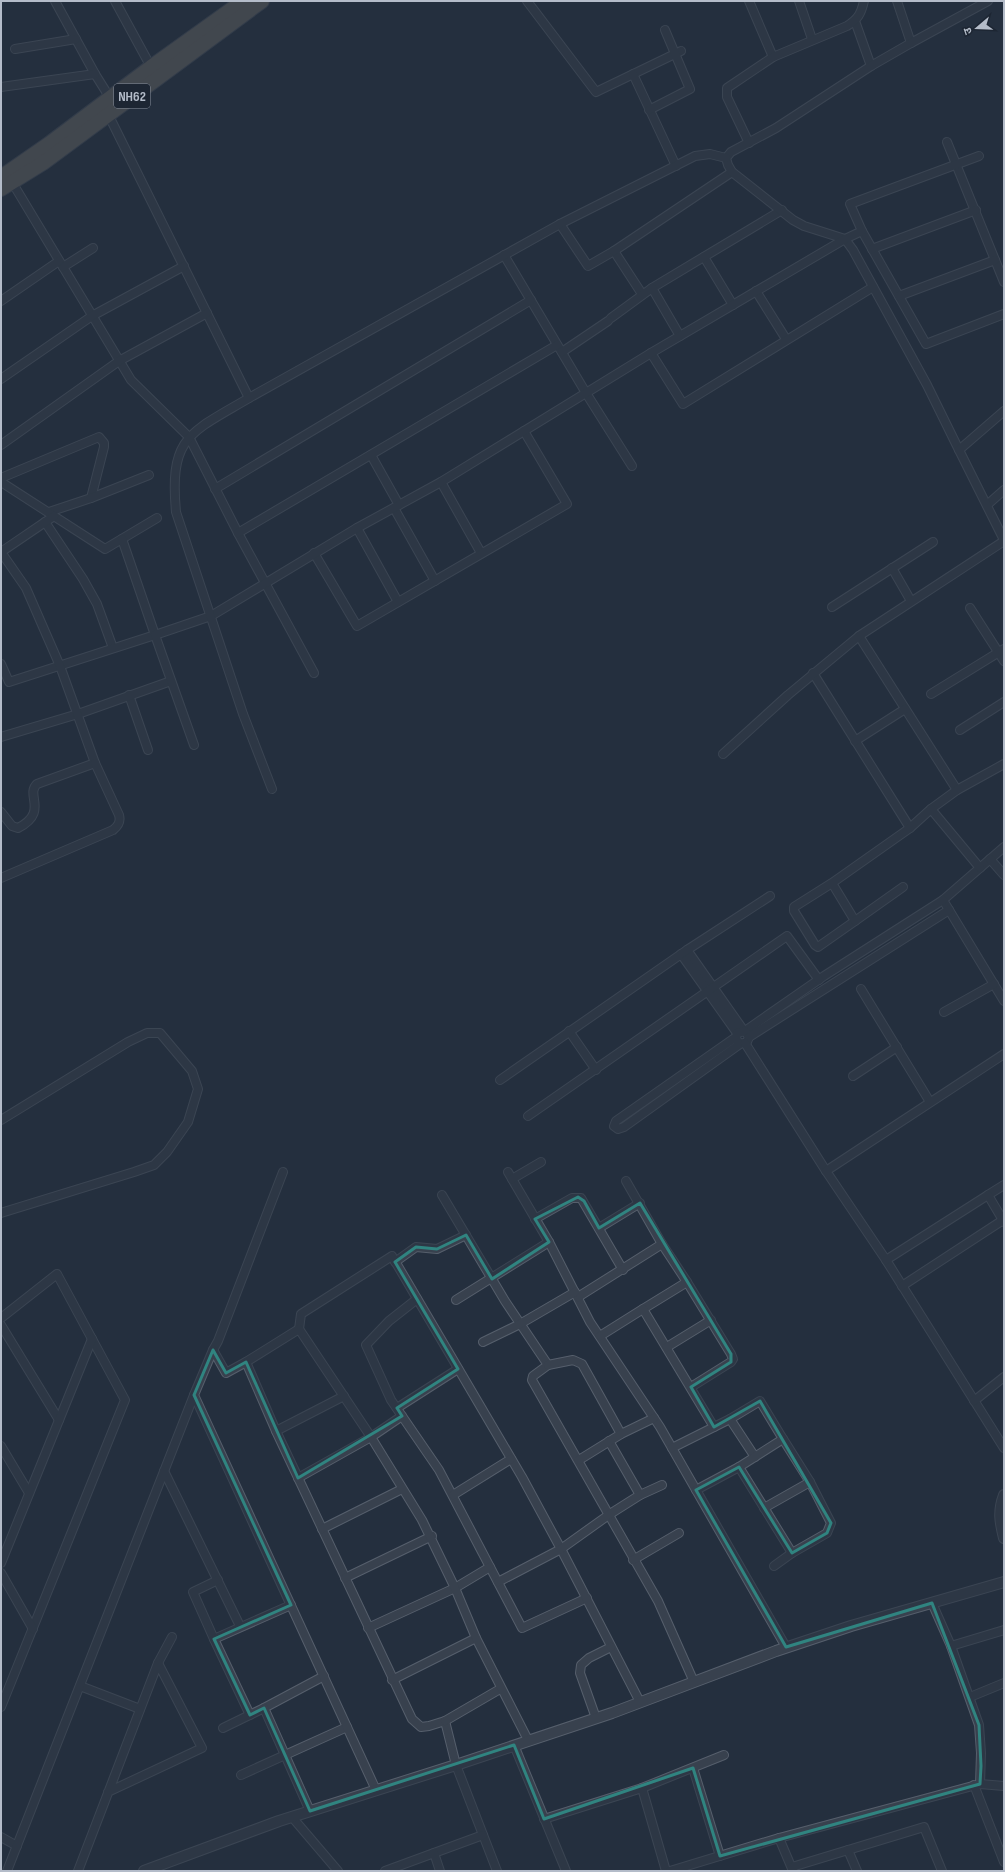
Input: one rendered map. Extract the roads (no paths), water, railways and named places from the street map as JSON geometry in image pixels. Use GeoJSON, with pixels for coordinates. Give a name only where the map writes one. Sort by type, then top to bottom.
{"type":"FeatureCollection","features":[{"type":"Feature","properties":{"kind":"highway","name":"NH62"},"geometry":{"type":"LineString","coordinates":[[5,182],[50,143],[151,67],[229,5],[243,1]]}},
{"type":"Feature","properties":{"kind":"highway","name":"NH62"},"geometry":{"type":"LineString","coordinates":[[5,182],[43,162],[262,1]]}},
{"type":"Feature","properties":{"kind":"street"},"geometry":{"type":"LineString","coordinates":[[55,1],[94,74],[110,98]]}},
{"type":"Feature","properties":{"kind":"street"},"geometry":{"type":"LineString","coordinates":[[115,1],[151,67]]}},
{"type":"Feature","properties":{"kind":"street"},"geometry":{"type":"LineString","coordinates":[[527,1],[596,92],[678,53]]}},
{"type":"Feature","properties":{"kind":"street"},"geometry":{"type":"LineString","coordinates":[[750,1],[773,57]]}},
{"type":"Feature","properties":{"kind":"street"},"geometry":{"type":"LineString","coordinates":[[799,1],[812,39]]}},
{"type":"Feature","properties":{"kind":"street"},"geometry":{"type":"LineString","coordinates":[[749,143],[727,97],[727,88],[773,57],[812,39],[847,26],[855,21],[860,16],[864,1]]}},
{"type":"Feature","properties":{"kind":"street"},"geometry":{"type":"LineString","coordinates":[[897,1],[911,43]]}},
{"type":"Feature","properties":{"kind":"street"},"geometry":{"type":"LineString","coordinates":[[726,158],[731,152],[810,107],[871,66],[988,1]]}},
{"type":"Feature","properties":{"kind":"street"},"geometry":{"type":"LineString","coordinates":[[855,21],[871,66]]}},
{"type":"Feature","properties":{"kind":"street"},"geometry":{"type":"LineString","coordinates":[[649,110],[690,89],[678,53],[665,30]]}},
{"type":"Feature","properties":{"kind":"street"},"geometry":{"type":"LineString","coordinates":[[15,49],[76,40]]}},
{"type":"Feature","properties":{"kind":"street"},"geometry":{"type":"LineString","coordinates":[[1,87],[94,74]]}},
{"type":"Feature","properties":{"kind":"street"},"geometry":{"type":"LineString","coordinates":[[633,74],[676,166]]}},
{"type":"Feature","properties":{"kind":"street"},"geometry":{"type":"LineString","coordinates":[[108,114],[249,398]]}},
{"type":"Feature","properties":{"kind":"street"},"geometry":{"type":"LineString","coordinates":[[947,142],[958,164],[1004,282]]}},
{"type":"Feature","properties":{"kind":"street"},"geometry":{"type":"LineString","coordinates":[[272,789],[243,714],[176,512],[174,488],[176,464],[180,450],[189,437],[199,428],[249,398],[560,224],[703,154],[726,158]]}},
{"type":"Feature","properties":{"kind":"street"},"geometry":{"type":"LineString","coordinates":[[979,156],[850,204],[862,231],[926,344],[1004,314]]}},
{"type":"Feature","properties":{"kind":"street"},"geometry":{"type":"LineString","coordinates":[[723,754],[813,673],[859,636],[1004,540],[927,385],[846,239],[804,226],[793,220],[732,172],[726,158]]}},
{"type":"Feature","properties":{"kind":"street"},"geometry":{"type":"LineString","coordinates":[[560,224],[588,266],[614,251],[732,172]]}},
{"type":"Feature","properties":{"kind":"street"},"geometry":{"type":"LineString","coordinates":[[5,182],[61,264],[131,380],[189,437],[238,534],[314,673]]}},
{"type":"Feature","properties":{"kind":"street"},"geometry":{"type":"LineString","coordinates":[[238,534],[371,455],[610,320],[642,294],[782,210]]}},
{"type":"Feature","properties":{"kind":"street"},"geometry":{"type":"LineString","coordinates":[[872,249],[976,210]]}},
{"type":"Feature","properties":{"kind":"street"},"geometry":{"type":"LineString","coordinates":[[1,664],[5,684],[211,616],[314,553],[441,482],[650,353],[862,231]]}},
{"type":"Feature","properties":{"kind":"street"},"geometry":{"type":"LineString","coordinates":[[1,301],[61,264],[93,248]]}},
{"type":"Feature","properties":{"kind":"street"},"geometry":{"type":"LineString","coordinates":[[614,251],[642,294]]}},
{"type":"Feature","properties":{"kind":"street"},"geometry":{"type":"LineString","coordinates":[[504,255],[586,393],[632,466]]}},
{"type":"Feature","properties":{"kind":"street"},"geometry":{"type":"LineString","coordinates":[[704,257],[733,305]]}},
{"type":"Feature","properties":{"kind":"street"},"geometry":{"type":"LineString","coordinates":[[899,296],[995,260]]}},
{"type":"Feature","properties":{"kind":"street"},"geometry":{"type":"LineString","coordinates":[[1,380],[92,316],[184,266]]}},
{"type":"Feature","properties":{"kind":"street"},"geometry":{"type":"LineString","coordinates":[[650,353],[683,404],[786,339],[873,287]]}},
{"type":"Feature","properties":{"kind":"street"},"geometry":{"type":"LineString","coordinates":[[652,288],[680,336]]}},
{"type":"Feature","properties":{"kind":"street"},"geometry":{"type":"LineString","coordinates":[[756,291],[786,339]]}},
{"type":"Feature","properties":{"kind":"street"},"geometry":{"type":"LineString","coordinates":[[215,489],[531,300]]}},
{"type":"Feature","properties":{"kind":"street"},"geometry":{"type":"LineString","coordinates":[[1,445],[120,361],[207,312]]}},
{"type":"Feature","properties":{"kind":"street"},"geometry":{"type":"LineString","coordinates":[[959,450],[1004,411]]}},
{"type":"Feature","properties":{"kind":"street"},"geometry":{"type":"LineString","coordinates":[[314,553],[357,626],[435,581],[567,504],[524,431]]}},
{"type":"Feature","properties":{"kind":"street"},"geometry":{"type":"LineString","coordinates":[[1,478],[93,438],[99,437],[104,443],[104,447],[91,498]]}},
{"type":"Feature","properties":{"kind":"street"},"geometry":{"type":"LineString","coordinates":[[371,455],[396,507],[435,581]]}},
{"type":"Feature","properties":{"kind":"street"},"geometry":{"type":"LineString","coordinates":[[1,878],[33,866],[113,830],[119,823],[119,815],[95,763],[60,666],[26,588],[1,552],[45,522],[52,514],[149,475]]}},
{"type":"Feature","properties":{"kind":"street"},"geometry":{"type":"LineString","coordinates":[[1,482],[106,549],[157,518]]}},
{"type":"Feature","properties":{"kind":"street"},"geometry":{"type":"LineString","coordinates":[[441,482],[481,554]]}},
{"type":"Feature","properties":{"kind":"street"},"geometry":{"type":"LineString","coordinates":[[987,505],[1004,490]]}},
{"type":"Feature","properties":{"kind":"street"},"geometry":{"type":"LineString","coordinates":[[45,522],[72,561],[97,604],[113,648]]}},
{"type":"Feature","properties":{"kind":"street"},"geometry":{"type":"LineString","coordinates":[[357,528],[398,602]]}},
{"type":"Feature","properties":{"kind":"street"},"geometry":{"type":"LineString","coordinates":[[122,539],[194,745]]}},
{"type":"Feature","properties":{"kind":"street"},"geometry":{"type":"LineString","coordinates":[[832,607],[933,542]]}},
{"type":"Feature","properties":{"kind":"street"},"geometry":{"type":"LineString","coordinates":[[892,568],[911,602]]}},
{"type":"Feature","properties":{"kind":"street"},"geometry":{"type":"LineString","coordinates":[[970,608],[1001,651],[1004,661]]}},
{"type":"Feature","properties":{"kind":"street"},"geometry":{"type":"LineString","coordinates":[[859,636],[957,790]]}},
{"type":"Feature","properties":{"kind":"street"},"geometry":{"type":"LineString","coordinates":[[931,694],[1001,651]]}},
{"type":"Feature","properties":{"kind":"street"},"geometry":{"type":"LineString","coordinates":[[813,673],[910,828]]}},
{"type":"Feature","properties":{"kind":"street"},"geometry":{"type":"LineString","coordinates":[[1,737],[78,714],[171,681]]}},
{"type":"Feature","properties":{"kind":"street"},"geometry":{"type":"LineString","coordinates":[[129,695],[148,750]]}},
{"type":"Feature","properties":{"kind":"street"},"geometry":{"type":"LineString","coordinates":[[960,730],[1004,702]]}},
{"type":"Feature","properties":{"kind":"street"},"geometry":{"type":"LineString","coordinates":[[855,741],[905,709]]}},
{"type":"Feature","properties":{"kind":"street"},"geometry":{"type":"LineString","coordinates":[[2,816],[15,828],[21,827],[34,816],[36,807],[33,790],[37,784],[95,763]]}},
{"type":"Feature","properties":{"kind":"street"},"geometry":{"type":"LineString","coordinates":[[903,887],[818,947],[815,945],[794,911],[794,907],[910,828],[931,809],[957,790],[1004,764]]}},
{"type":"Feature","properties":{"kind":"street"},"geometry":{"type":"LineString","coordinates":[[931,809],[980,868]]}},
{"type":"Feature","properties":{"kind":"street"},"geometry":{"type":"LineString","coordinates":[[949,910],[742,1037],[648,1098],[616,1121],[614,1126],[616,1128],[621,1128],[654,1106],[742,1037],[819,980],[943,900],[1004,847]]}},
{"type":"Feature","properties":{"kind":"street"},"geometry":{"type":"LineString","coordinates":[[990,859],[1004,875]]}},
{"type":"Feature","properties":{"kind":"street"},"geometry":{"type":"LineString","coordinates":[[832,882],[855,921]]}},
{"type":"Feature","properties":{"kind":"street"},"geometry":{"type":"LineString","coordinates":[[500,1080],[684,952],[770,896]]}},
{"type":"Feature","properties":{"kind":"street"},"geometry":{"type":"LineString","coordinates":[[943,900],[1004,1001]]}},
{"type":"Feature","properties":{"kind":"street"},"geometry":{"type":"LineString","coordinates":[[528,1116],[787,936],[819,980]]}},
{"type":"Feature","properties":{"kind":"street"},"geometry":{"type":"LineString","coordinates":[[684,952],[742,1037],[826,1171],[886,1260],[1004,1448]]}},
{"type":"Feature","properties":{"kind":"street"},"geometry":{"type":"LineString","coordinates":[[944,1012],[994,984]]}},
{"type":"Feature","properties":{"kind":"street"},"geometry":{"type":"LineString","coordinates":[[861,989],[930,1102]]}},
{"type":"Feature","properties":{"kind":"street"},"geometry":{"type":"LineString","coordinates":[[570,1031],[596,1070]]}},
{"type":"Feature","properties":{"kind":"street"},"geometry":{"type":"LineString","coordinates":[[1,1120],[128,1042],[147,1033],[160,1033],[192,1071],[198,1089],[188,1122],[167,1152],[154,1165],[1,1213]]}},
{"type":"Feature","properties":{"kind":"street"},"geometry":{"type":"LineString","coordinates":[[853,1076],[897,1047]]}},
{"type":"Feature","properties":{"kind":"street"},"geometry":{"type":"LineString","coordinates":[[826,1171],[1004,1054]]}},
{"type":"Feature","properties":{"kind":"street"},"geometry":{"type":"LineString","coordinates":[[648,1098],[654,1106]]}},
{"type":"Feature","properties":{"kind":"street"},"geometry":{"type":"LineString","coordinates":[[541,1162],[510,1176],[549,1242],[590,1322],[654,1418],[786,1647]]}},
{"type":"Feature","properties":{"kind":"street"},"geometry":{"type":"LineString","coordinates":[[7,1871],[194,1395],[218,1341],[283,1172]]}},
{"type":"Feature","properties":{"kind":"street"},"geometry":{"type":"LineString","coordinates":[[626,1181],[640,1203],[662,1244],[711,1320],[733,1359],[731,1362],[690,1386]]}},
{"type":"Feature","properties":{"kind":"street"},"geometry":{"type":"LineString","coordinates":[[886,1260],[1004,1185]]}},
{"type":"Feature","properties":{"kind":"street"},"geometry":{"type":"LineString","coordinates":[[902,1286],[1003,1221],[988,1194]]}},
{"type":"Feature","properties":{"kind":"street"},"geometry":{"type":"LineString","coordinates":[[442,1195],[520,1324],[548,1365]]}},
{"type":"Feature","properties":{"kind":"street"},"geometry":{"type":"LineString","coordinates":[[535,1219],[572,1198],[578,1197],[584,1201],[623,1270]]}},
{"type":"Feature","properties":{"kind":"street"},"geometry":{"type":"LineString","coordinates":[[599,1228],[640,1203]]}},
{"type":"Feature","properties":{"kind":"street"},"geometry":{"type":"LineString","coordinates":[[395,1262],[416,1247],[437,1249],[466,1234]]}},
{"type":"Feature","properties":{"kind":"street"},"geometry":{"type":"LineString","coordinates":[[456,1300],[492,1279],[549,1242]]}},
{"type":"Feature","properties":{"kind":"street"},"geometry":{"type":"LineString","coordinates":[[483,1342],[623,1270],[662,1244]]}},
{"type":"Feature","properties":{"kind":"street"},"geometry":{"type":"LineString","coordinates":[[528,1740],[500,1689],[476,1638],[432,1536],[402,1489],[372,1437],[299,1329],[301,1314],[392,1256],[511,1459],[561,1549],[640,1702]]}},
{"type":"Feature","properties":{"kind":"street"},"geometry":{"type":"LineString","coordinates":[[1,1318],[57,1274],[125,1400],[2,1702]]}},
{"type":"Feature","properties":{"kind":"street"},"geometry":{"type":"LineString","coordinates":[[600,1336],[687,1282]]}},
{"type":"Feature","properties":{"kind":"street"},"geometry":{"type":"LineString","coordinates":[[417,1299],[388,1321],[366,1345],[391,1400],[439,1470],[522,1628],[586,1598]]}},
{"type":"Feature","properties":{"kind":"street"},"geometry":{"type":"LineString","coordinates":[[643,1309],[714,1427]]}},
{"type":"Feature","properties":{"kind":"street"},"geometry":{"type":"LineString","coordinates":[[667,1347],[711,1320]]}},
{"type":"Feature","properties":{"kind":"street"},"geometry":{"type":"LineString","coordinates":[[1,1325],[59,1420]]}},
{"type":"Feature","properties":{"kind":"street"},"geometry":{"type":"LineString","coordinates":[[213,1350],[226,1373],[299,1329]]}},
{"type":"Feature","properties":{"kind":"street"},"geometry":{"type":"LineString","coordinates":[[1,1563],[92,1339]]}},
{"type":"Feature","properties":{"kind":"street"},"geometry":{"type":"LineString","coordinates":[[621,1434],[582,1364],[573,1360],[548,1365],[533,1376],[532,1380],[610,1514],[633,1560],[658,1601],[694,1682]]}},
{"type":"Feature","properties":{"kind":"street"},"geometry":{"type":"LineString","coordinates":[[246,1362],[276,1431],[392,1680],[412,1719],[421,1727],[444,1721],[500,1689]]}},
{"type":"Feature","properties":{"kind":"street"},"geometry":{"type":"LineString","coordinates":[[397,1408],[458,1369]]}},
{"type":"Feature","properties":{"kind":"street"},"geometry":{"type":"LineString","coordinates":[[974,1401],[1004,1377]]}},
{"type":"Feature","properties":{"kind":"street"},"geometry":{"type":"LineString","coordinates":[[194,1395],[376,1790]]}},
{"type":"Feature","properties":{"kind":"street"},"geometry":{"type":"LineString","coordinates":[[276,1431],[344,1396]]}},
{"type":"Feature","properties":{"kind":"street"},"geometry":{"type":"LineString","coordinates":[[672,1448],[730,1419],[760,1401],[810,1482],[831,1523],[827,1533],[792,1553],[774,1566]]}},
{"type":"Feature","properties":{"kind":"street"},"geometry":{"type":"LineString","coordinates":[[298,1478],[372,1437],[402,1416]]}},
{"type":"Feature","properties":{"kind":"street"},"geometry":{"type":"LineString","coordinates":[[579,1460],[621,1434],[654,1418]]}},
{"type":"Feature","properties":{"kind":"street"},"geometry":{"type":"LineString","coordinates":[[730,1419],[755,1457]]}},
{"type":"Feature","properties":{"kind":"street"},"geometry":{"type":"LineString","coordinates":[[696,1490],[739,1467],[783,1439]]}},
{"type":"Feature","properties":{"kind":"street"},"geometry":{"type":"LineString","coordinates":[[609,1441],[640,1495]]}},
{"type":"Feature","properties":{"kind":"street"},"geometry":{"type":"LineString","coordinates":[[1,1446],[29,1493]]}},
{"type":"Feature","properties":{"kind":"street"},"geometry":{"type":"LineString","coordinates":[[453,1495],[511,1459]]}},
{"type":"Feature","properties":{"kind":"street"},"geometry":{"type":"LineString","coordinates":[[739,1467],[792,1553]]}},
{"type":"Feature","properties":{"kind":"street"},"geometry":{"type":"LineString","coordinates":[[164,1471],[240,1626]]}},
{"type":"Feature","properties":{"kind":"street"},"geometry":{"type":"LineString","coordinates":[[764,1508],[810,1482]]}},
{"type":"Feature","properties":{"kind":"street"},"geometry":{"type":"LineString","coordinates":[[498,1582],[561,1549],[610,1514],[640,1495],[662,1485]]}},
{"type":"Feature","properties":{"kind":"street"},"geometry":{"type":"LineString","coordinates":[[322,1529],[402,1489]]}},
{"type":"Feature","properties":{"kind":"street"},"geometry":{"type":"LineString","coordinates":[[1004,1495],[999,1516],[1004,1538]]}},
{"type":"Feature","properties":{"kind":"street"},"geometry":{"type":"LineString","coordinates":[[633,1560],[678,1533]]}},
{"type":"Feature","properties":{"kind":"street"},"geometry":{"type":"LineString","coordinates":[[345,1578],[432,1536]]}},
{"type":"Feature","properties":{"kind":"street"},"geometry":{"type":"LineString","coordinates":[[368,1628],[455,1588],[490,1567]]}},
{"type":"Feature","properties":{"kind":"street"},"geometry":{"type":"LineString","coordinates":[[1,1573],[33,1629]]}},
{"type":"Feature","properties":{"kind":"street"},"geometry":{"type":"LineString","coordinates":[[218,1580],[193,1592],[250,1715]]}},
{"type":"Feature","properties":{"kind":"street"},"geometry":{"type":"LineString","coordinates":[[144,1871],[165,1867],[292,1817],[456,1765],[596,1718],[786,1647],[851,1626],[1004,1582]]}},
{"type":"Feature","properties":{"kind":"street"},"geometry":{"type":"LineString","coordinates":[[932,1603],[951,1646],[979,1725],[981,1753],[977,1784],[1003,1856]]}},
{"type":"Feature","properties":{"kind":"street"},"geometry":{"type":"LineString","coordinates":[[214,1639],[240,1626],[291,1605]]}},
{"type":"Feature","properties":{"kind":"street"},"geometry":{"type":"LineString","coordinates":[[951,1646],[1004,1630]]}},
{"type":"Feature","properties":{"kind":"street"},"geometry":{"type":"LineString","coordinates":[[78,1871],[158,1663],[172,1637]]}},
{"type":"Feature","properties":{"kind":"street"},"geometry":{"type":"LineString","coordinates":[[392,1680],[476,1638]]}},
{"type":"Feature","properties":{"kind":"street"},"geometry":{"type":"LineString","coordinates":[[596,1718],[580,1672],[580,1665],[589,1658],[611,1646]]}},
{"type":"Feature","properties":{"kind":"street"},"geometry":{"type":"LineString","coordinates":[[108,1792],[202,1748],[158,1663]]}},
{"type":"Feature","properties":{"kind":"street"},"geometry":{"type":"LineString","coordinates":[[223,1728],[324,1676]]}},
{"type":"Feature","properties":{"kind":"street"},"geometry":{"type":"LineString","coordinates":[[970,1697],[1004,1683]]}},
{"type":"Feature","properties":{"kind":"street"},"geometry":{"type":"LineString","coordinates":[[80,1686],[140,1709]]}},
{"type":"Feature","properties":{"kind":"street"},"geometry":{"type":"LineString","coordinates":[[264,1708],[310,1811]]}},
{"type":"Feature","properties":{"kind":"street"},"geometry":{"type":"LineString","coordinates":[[444,1721],[456,1765],[497,1871]]}},
{"type":"Feature","properties":{"kind":"street"},"geometry":{"type":"LineString","coordinates":[[242,1775],[347,1727]]}},
{"type":"Feature","properties":{"kind":"street"},"geometry":{"type":"LineString","coordinates":[[514,1745],[566,1871]]}},
{"type":"Feature","properties":{"kind":"street"},"geometry":{"type":"LineString","coordinates":[[544,1819],[642,1788],[724,1755]]}},
{"type":"Feature","properties":{"kind":"street"},"geometry":{"type":"LineString","coordinates":[[693,1768],[720,1856]]}},
{"type":"Feature","properties":{"kind":"street"},"geometry":{"type":"LineString","coordinates":[[670,1871],[779,1838],[977,1784],[1004,1786]]}},
{"type":"Feature","properties":{"kind":"street"},"geometry":{"type":"LineString","coordinates":[[642,1788],[666,1871]]}},
{"type":"Feature","properties":{"kind":"street"},"geometry":{"type":"LineString","coordinates":[[292,1817],[338,1871]]}},
{"type":"Feature","properties":{"kind":"street"},"geometry":{"type":"LineString","coordinates":[[779,1838],[792,1869],[924,1826],[942,1871]]}},
{"type":"Feature","properties":{"kind":"street"},"geometry":{"type":"LineString","coordinates":[[385,1871],[483,1835]]}},
{"type":"Feature","properties":{"kind":"street"},"geometry":{"type":"LineString","coordinates":[[1,1837],[16,1846]]}},
{"type":"Feature","properties":{"kind":"street"},"geometry":{"type":"LineString","coordinates":[[848,1850],[857,1871]]}},
{"type":"Feature","properties":{"kind":"street"},"geometry":{"type":"LineString","coordinates":[[434,1854],[440,1871]]}}]}
